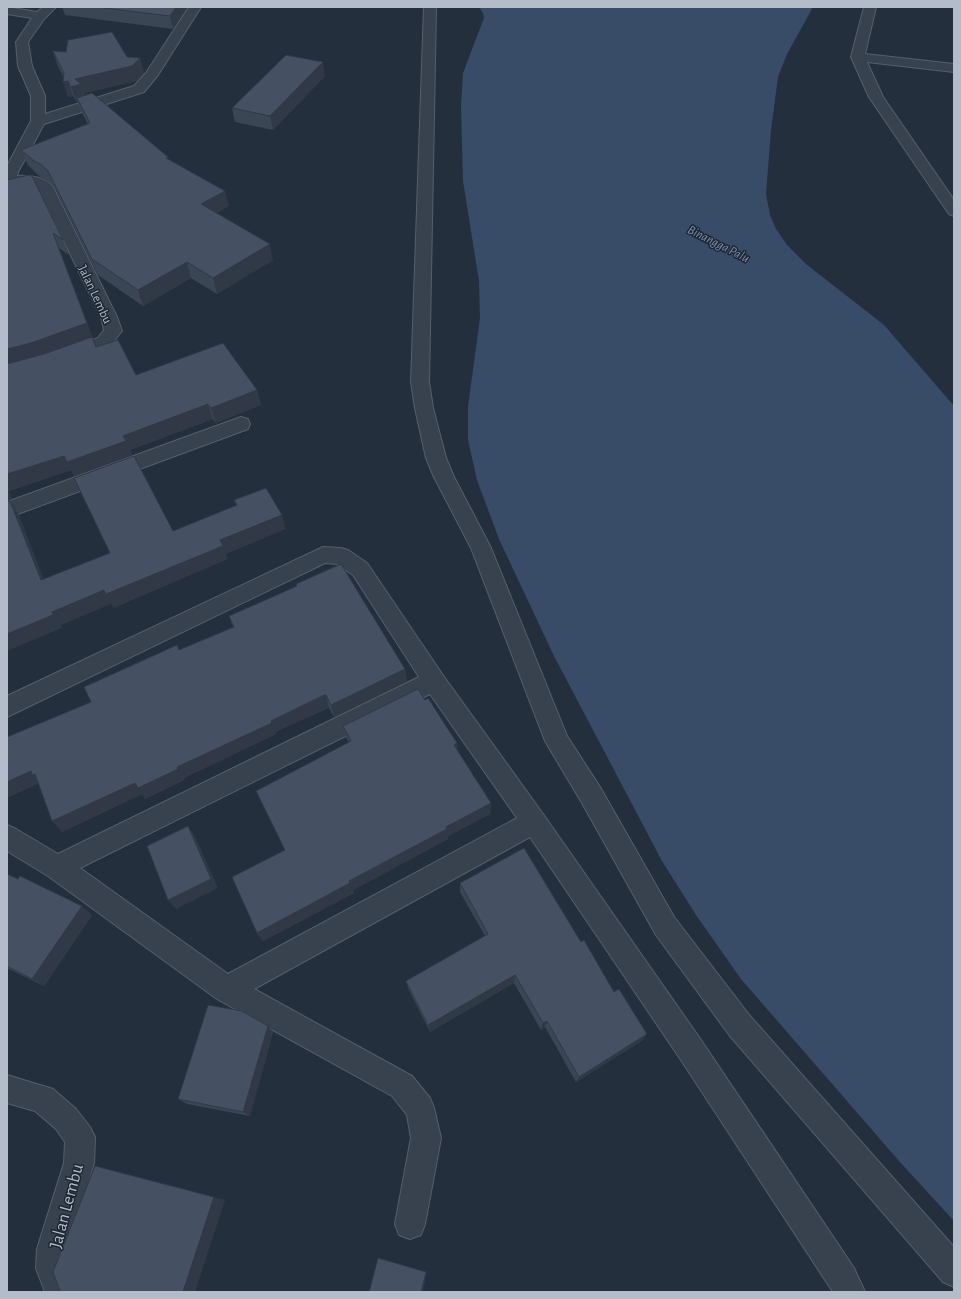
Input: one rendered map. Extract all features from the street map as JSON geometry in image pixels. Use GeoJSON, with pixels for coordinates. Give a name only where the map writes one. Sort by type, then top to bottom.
{"type":"FeatureCollection","features":[{"type":"Feature","properties":{"kind":"street"},"geometry":{"type":"LineString","coordinates":[[38,122],[139,89],[151,76],[195,7]]}},
{"type":"Feature","properties":{"kind":"street"},"geometry":{"type":"LineString","coordinates":[[430,7],[420,382],[424,408],[436,458],[441,471],[481,548],[557,741],[591,795],[665,926],[740,1026],[954,1271]]}},
{"type":"Feature","properties":{"kind":"street"},"geometry":{"type":"LineString","coordinates":[[870,7],[858,57],[876,97],[954,211]]}},
{"type":"Feature","properties":{"kind":"street"},"geometry":{"type":"LineString","coordinates":[[7,10],[45,11]]}},
{"type":"Feature","properties":{"kind":"street"},"geometry":{"type":"LineString","coordinates":[[8,182],[11,172],[38,122],[38,96],[25,66],[22,42],[24,36],[45,11]]}},
{"type":"Feature","properties":{"kind":"street"},"geometry":{"type":"LineString","coordinates":[[858,57],[954,68]]}},
{"type":"Feature","properties":{"kind":"street","name":"Jalan Lembu"},"geometry":{"type":"LineString","coordinates":[[8,182],[23,180],[36,181],[44,187],[109,318],[113,331],[104,342],[52,361]]}},
{"type":"Feature","properties":{"kind":"street"},"geometry":{"type":"LineString","coordinates":[[7,510],[241,424]]}},
{"type":"Feature","properties":{"kind":"street"},"geometry":{"type":"LineString","coordinates":[[7,707],[323,555],[332,554],[341,556],[360,569],[434,681],[534,822],[691,1050],[830,1259],[843,1279],[849,1292]]}},
{"type":"Feature","properties":{"kind":"street"},"geometry":{"type":"LineString","coordinates":[[58,867],[434,681]]}},
{"type":"Feature","properties":{"kind":"street"},"geometry":{"type":"LineString","coordinates":[[227,989],[534,822]]}},
{"type":"Feature","properties":{"kind":"street"},"geometry":{"type":"LineString","coordinates":[[7,836],[58,867],[227,989],[402,1086],[412,1096],[420,1108],[426,1138],[410,1224]]}},
{"type":"Feature","properties":{"kind":"street","name":"Jalan Lembu"},"geometry":{"type":"LineString","coordinates":[[7,1089],[43,1099],[66,1119],[80,1137],[79,1163],[53,1249],[52,1268],[61,1292]]}},
{"type":"Feature","properties":{"kind":"water","name":"Binangga Palu"},"geometry":{"type":"Polygon","coordinates":[[[479,7],[813,7],[787,54],[778,77],[771,130],[766,194],[770,215],[776,229],[787,245],[806,264],[884,325],[954,406],[954,1221],[900,1162],[741,979],[696,915],[662,861],[554,656],[499,539],[477,480],[468,440],[468,407],[480,318],[479,281],[463,181],[461,105],[463,73],[484,18],[479,7]]]}},
{"type":"Feature","properties":{"kind":"building"},"geometry":{"type":"Polygon","coordinates":[[[96,7],[176,7],[170,16],[96,7]]]}},
{"type":"Feature","properties":{"kind":"building"},"geometry":{"type":"Polygon","coordinates":[[[112,32],[127,57],[140,58],[132,66],[75,79],[81,84],[71,87],[68,81],[63,82],[64,73],[53,51],[66,52],[68,40],[112,32]]]}},
{"type":"Feature","properties":{"kind":"building"},"geometry":{"type":"Polygon","coordinates":[[[286,55],[323,62],[270,116],[232,108],[286,55]]]}},
{"type":"Feature","properties":{"kind":"building"},"geometry":{"type":"Polygon","coordinates":[[[92,93],[168,157],[166,158],[225,191],[201,204],[270,244],[213,278],[187,262],[138,290],[92,259],[48,171],[41,164],[34,161],[21,150],[90,123],[77,98],[92,93]]]}},
{"type":"Feature","properties":{"kind":"building"},"geometry":{"type":"Polygon","coordinates":[[[29,175],[32,176],[63,240],[53,233],[87,323],[31,343],[7,349],[7,180],[29,175]]]}},
{"type":"Feature","properties":{"kind":"building"},"geometry":{"type":"Polygon","coordinates":[[[92,337],[96,347],[118,340],[136,375],[223,343],[257,390],[211,408],[208,404],[123,436],[126,441],[67,462],[64,456],[7,474],[7,364],[44,354],[92,337]]]}},
{"type":"Feature","properties":{"kind":"building"},"geometry":{"type":"Polygon","coordinates":[[[134,456],[173,531],[237,505],[234,500],[266,488],[282,515],[220,540],[223,546],[106,594],[104,590],[52,612],[53,615],[7,634],[7,502],[10,501],[41,580],[110,553],[74,478],[134,456]]]}},
{"type":"Feature","properties":{"kind":"building"},"geometry":{"type":"Polygon","coordinates":[[[341,564],[405,669],[331,705],[326,695],[322,696],[271,721],[272,723],[177,767],[178,769],[138,788],[135,783],[52,821],[35,774],[32,775],[31,771],[7,782],[7,737],[91,702],[84,687],[177,645],[179,650],[234,627],[229,616],[297,586],[296,584],[341,564]]]}},
{"type":"Feature","properties":{"kind":"building"},"geometry":{"type":"Polygon","coordinates":[[[418,689],[425,700],[428,698],[457,743],[454,745],[491,803],[446,827],[447,829],[349,881],[350,883],[257,933],[232,877],[285,850],[256,791],[351,741],[343,726],[418,689]]]}},
{"type":"Feature","properties":{"kind":"building"},"geometry":{"type":"Polygon","coordinates":[[[188,826],[211,879],[168,900],[147,846],[188,826]]]}},
{"type":"Feature","properties":{"kind":"building"},"geometry":{"type":"Polygon","coordinates":[[[524,848],[581,942],[584,940],[614,992],[619,989],[647,1034],[579,1077],[547,1021],[543,1023],[515,975],[428,1025],[406,981],[488,934],[460,883],[524,848]]]}},
{"type":"Feature","properties":{"kind":"building"},"geometry":{"type":"Polygon","coordinates":[[[7,874],[18,879],[20,876],[82,906],[32,979],[7,966],[7,874]]]}},
{"type":"Feature","properties":{"kind":"building"},"geometry":{"type":"Polygon","coordinates":[[[208,1005],[242,1011],[268,1026],[243,1112],[178,1099],[208,1005]]]}},
{"type":"Feature","properties":{"kind":"building"},"geometry":{"type":"Polygon","coordinates":[[[95,1166],[214,1197],[183,1292],[60,1291],[53,1272],[95,1166]]]}},
{"type":"Feature","properties":{"kind":"building"},"geometry":{"type":"Polygon","coordinates":[[[378,1258],[426,1272],[421,1292],[369,1292],[378,1258]]]}}]}
